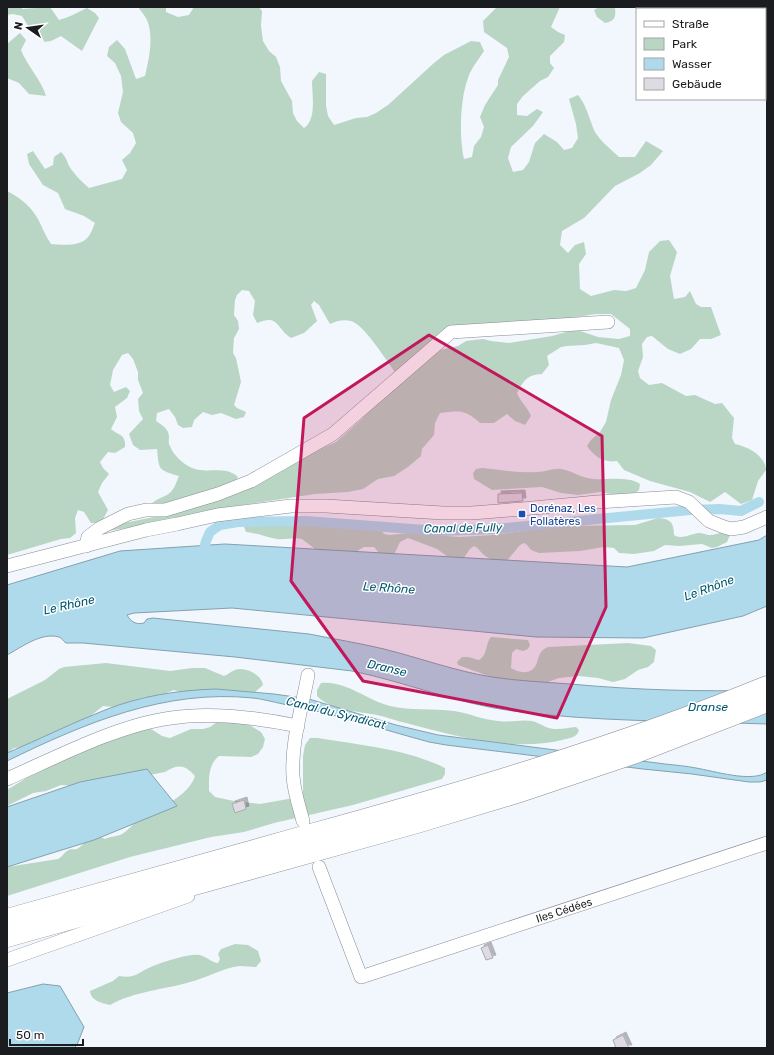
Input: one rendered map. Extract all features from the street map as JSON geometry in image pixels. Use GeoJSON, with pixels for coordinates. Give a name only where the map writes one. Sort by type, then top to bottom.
{"type":"FeatureCollection","features":[{"type":"Feature","properties":{"kind":"highway"},"geometry":{"type":"LineString","coordinates":[[7,937],[517,793],[633,745],[767,686]]}},
{"type":"Feature","properties":{"kind":"highway"},"geometry":{"type":"LineString","coordinates":[[12,917],[419,804],[521,774],[633,745],[767,702]]}},
{"type":"Feature","properties":{"kind":"street"},"geometry":{"type":"LineString","coordinates":[[86,546],[88,537],[100,528],[128,514],[146,510],[165,510],[251,481],[333,434],[451,332],[608,322]]}},
{"type":"Feature","properties":{"kind":"street"},"geometry":{"type":"LineString","coordinates":[[7,566],[146,530],[217,515],[291,506],[326,506],[443,513],[492,512],[669,497],[680,498],[689,502],[707,520],[724,527],[737,528],[753,524],[767,517]]}},
{"type":"Feature","properties":{"kind":"street"},"geometry":{"type":"LineString","coordinates":[[304,821],[296,796],[293,776],[295,742],[307,680]]}},
{"type":"Feature","properties":{"kind":"street"},"geometry":{"type":"LineString","coordinates":[[7,779],[132,727],[171,718],[216,716],[298,722]]}},
{"type":"Feature","properties":{"kind":"street"},"geometry":{"type":"LineString","coordinates":[[7,960],[203,891],[418,822]]}},
{"type":"Feature","properties":{"kind":"street","name":"Iles Cédées"},"geometry":{"type":"LineString","coordinates":[[319,867],[362,977],[767,843]]}},
{"type":"Feature","properties":{"kind":"highlighted area"},"geometry":{"type":"Polygon","coordinates":[[[429,335],[602,436],[606,607],[557,718],[363,681],[291,581],[304,418],[429,335]]]}},
{"type":"Feature","properties":{"kind":"green space"},"geometry":{"type":"Polygon","coordinates":[[[7,7],[22,7],[22,9],[50,7],[59,20],[87,8],[95,13],[99,18],[82,51],[61,36],[51,41],[44,42],[33,34],[22,16],[13,14],[7,15],[7,7]]]}},
{"type":"Feature","properties":{"kind":"green space"},"geometry":{"type":"Polygon","coordinates":[[[138,7],[166,7],[166,12],[178,17],[189,15],[194,7],[259,7],[262,11],[261,26],[263,41],[269,51],[276,57],[280,67],[281,81],[292,101],[293,113],[297,121],[304,128],[311,119],[313,106],[312,81],[319,72],[326,74],[326,106],[328,116],[334,125],[356,118],[367,117],[376,113],[388,105],[444,55],[471,41],[480,42],[484,51],[469,74],[463,96],[461,140],[464,159],[472,157],[474,146],[481,137],[484,127],[480,117],[485,105],[498,85],[498,80],[509,57],[507,48],[484,32],[483,21],[497,7],[560,7],[551,27],[565,35],[564,42],[550,56],[550,63],[554,68],[548,77],[540,81],[523,96],[517,104],[517,115],[527,116],[537,109],[543,112],[533,126],[511,147],[508,158],[513,172],[523,170],[529,162],[535,143],[544,134],[557,142],[564,150],[572,148],[578,138],[569,99],[578,95],[586,108],[597,136],[619,157],[635,157],[646,141],[663,151],[651,165],[640,173],[615,186],[584,218],[562,231],[560,245],[568,253],[575,245],[584,242],[586,254],[579,264],[580,289],[591,296],[614,290],[626,291],[636,288],[645,270],[649,252],[660,241],[669,240],[677,252],[670,276],[674,299],[685,297],[690,291],[696,304],[701,307],[711,307],[721,335],[711,339],[700,339],[691,349],[680,354],[668,349],[652,336],[647,337],[642,344],[643,357],[638,371],[640,378],[649,385],[662,383],[686,396],[695,395],[715,404],[722,403],[734,418],[732,438],[735,444],[755,452],[763,460],[765,465],[766,470],[758,481],[752,500],[741,504],[725,492],[710,502],[690,492],[650,481],[624,470],[617,461],[603,460],[593,453],[587,446],[600,432],[606,422],[611,400],[621,375],[624,360],[619,348],[596,343],[561,347],[547,356],[549,365],[542,374],[526,379],[517,393],[531,416],[525,425],[515,421],[507,414],[494,423],[480,423],[470,415],[462,412],[440,413],[435,423],[434,435],[422,449],[421,456],[394,476],[378,479],[363,489],[348,492],[315,494],[203,511],[145,525],[108,531],[114,525],[169,514],[336,442],[362,419],[375,404],[423,361],[440,350],[458,346],[466,341],[483,339],[509,343],[577,330],[598,337],[619,339],[630,336],[630,329],[611,314],[596,314],[437,339],[397,375],[369,336],[351,321],[338,321],[330,324],[319,305],[314,301],[311,305],[317,321],[304,333],[291,338],[273,321],[269,320],[257,323],[253,315],[255,301],[249,291],[242,290],[237,295],[235,300],[234,315],[238,321],[239,329],[234,338],[233,353],[236,358],[241,382],[234,405],[246,412],[244,417],[236,419],[221,413],[212,415],[203,412],[194,420],[192,427],[183,428],[178,425],[175,417],[169,409],[157,413],[156,421],[166,429],[169,434],[169,444],[175,455],[188,466],[201,470],[227,471],[238,477],[235,482],[160,509],[152,503],[167,495],[171,491],[179,476],[167,472],[161,468],[158,461],[157,449],[140,450],[133,445],[129,434],[143,419],[139,411],[138,399],[143,393],[138,380],[138,372],[133,359],[128,353],[122,355],[113,370],[110,385],[114,392],[126,387],[130,391],[127,398],[115,407],[117,417],[111,429],[123,437],[125,447],[115,453],[108,452],[100,462],[109,474],[102,483],[98,492],[108,510],[101,523],[91,523],[84,512],[78,510],[75,518],[76,533],[70,538],[61,539],[7,555],[7,191],[21,200],[33,211],[51,244],[76,244],[85,240],[89,236],[95,223],[84,216],[65,209],[58,193],[43,185],[29,164],[27,154],[33,151],[45,169],[53,165],[54,157],[61,152],[69,167],[89,188],[122,179],[127,170],[122,160],[130,153],[136,143],[133,133],[121,122],[118,113],[123,92],[121,76],[115,63],[107,56],[109,47],[117,40],[125,49],[136,79],[145,76],[149,55],[150,34],[147,20],[138,7]]]}},
{"type":"Feature","properties":{"kind":"green space"},"geometry":{"type":"Polygon","coordinates":[[[599,7],[615,7],[615,16],[613,20],[605,23],[597,17],[594,10],[599,7]]]}},
{"type":"Feature","properties":{"kind":"green space"},"geometry":{"type":"Polygon","coordinates":[[[767,7],[767,57],[766,8],[698,8],[767,7]]]}},
{"type":"Feature","properties":{"kind":"green space"},"geometry":{"type":"Polygon","coordinates":[[[20,33],[26,40],[21,50],[41,84],[46,96],[29,94],[19,83],[7,78],[7,44],[20,33]]]}},
{"type":"Feature","properties":{"kind":"green space"},"geometry":{"type":"Polygon","coordinates":[[[482,468],[530,472],[561,469],[589,478],[624,479],[640,484],[639,490],[634,494],[621,496],[600,492],[578,495],[561,493],[542,487],[492,490],[474,479],[473,473],[476,469],[482,468]]]}},
{"type":"Feature","properties":{"kind":"green space"},"geometry":{"type":"Polygon","coordinates":[[[658,518],[668,520],[672,524],[674,535],[680,537],[699,533],[711,535],[723,533],[730,535],[727,542],[712,548],[702,544],[679,546],[665,545],[654,551],[634,554],[619,553],[614,548],[604,547],[580,551],[539,553],[531,550],[524,543],[520,545],[505,563],[489,558],[474,546],[463,559],[451,559],[437,549],[408,538],[400,542],[392,559],[384,559],[374,547],[364,547],[347,557],[324,556],[302,539],[273,538],[246,532],[244,527],[246,524],[253,521],[361,527],[371,526],[377,527],[384,534],[390,535],[408,533],[460,537],[493,535],[561,526],[635,525],[658,518]]]}},
{"type":"Feature","properties":{"kind":"green space"},"geometry":{"type":"Polygon","coordinates":[[[491,637],[528,640],[530,645],[528,649],[523,651],[516,649],[512,653],[511,668],[521,672],[528,672],[534,668],[540,653],[548,647],[628,643],[651,646],[656,650],[654,662],[648,667],[638,670],[625,679],[613,682],[598,678],[579,676],[559,678],[537,686],[505,682],[458,665],[457,662],[462,657],[479,660],[482,658],[491,637]]]}},
{"type":"Feature","properties":{"kind":"green space"},"geometry":{"type":"Polygon","coordinates":[[[106,663],[170,671],[205,668],[224,676],[239,669],[243,669],[252,672],[260,678],[263,685],[254,693],[230,690],[184,693],[174,690],[159,696],[141,698],[114,707],[103,706],[88,718],[22,747],[14,748],[7,753],[7,699],[45,680],[64,667],[106,663]]]}},
{"type":"Feature","properties":{"kind":"green space"},"geometry":{"type":"Polygon","coordinates":[[[321,683],[339,685],[381,703],[398,708],[454,711],[492,720],[507,722],[532,721],[553,729],[576,727],[579,730],[576,735],[572,737],[543,743],[524,744],[484,741],[424,728],[381,716],[337,708],[323,701],[317,696],[317,690],[321,683]]]}},
{"type":"Feature","properties":{"kind":"green space"},"geometry":{"type":"Polygon","coordinates":[[[230,713],[261,732],[265,739],[263,747],[258,754],[251,757],[219,756],[215,760],[210,772],[209,791],[215,797],[260,804],[301,798],[303,795],[303,756],[305,745],[310,738],[383,748],[415,756],[445,768],[445,774],[442,779],[353,805],[274,823],[244,832],[211,837],[130,857],[7,896],[7,867],[58,859],[68,850],[79,848],[93,833],[105,839],[123,834],[139,819],[179,797],[186,791],[195,776],[188,769],[181,766],[165,772],[88,787],[61,785],[46,791],[33,793],[7,806],[7,790],[108,731],[151,729],[162,736],[170,738],[191,729],[203,729],[210,727],[230,713]]]}},
{"type":"Feature","properties":{"kind":"green space"},"geometry":{"type":"Polygon","coordinates":[[[235,944],[248,945],[258,951],[261,961],[256,967],[233,967],[180,985],[129,997],[110,1005],[97,1001],[92,997],[90,991],[113,981],[119,976],[133,976],[148,968],[177,958],[201,955],[218,963],[220,959],[218,954],[221,949],[235,944]]]}},
{"type":"Feature","properties":{"kind":"water"},"geometry":{"type":"Polygon","coordinates":[[[767,535],[767,606],[743,616],[643,638],[536,637],[232,608],[134,613],[127,615],[132,621],[139,624],[144,623],[147,619],[153,618],[309,634],[375,647],[465,671],[502,678],[644,689],[693,691],[767,690],[767,724],[608,719],[545,715],[493,708],[352,671],[235,657],[83,643],[66,643],[60,637],[52,636],[39,638],[7,655],[7,585],[120,551],[225,544],[627,567],[759,540],[767,535]]]}},
{"type":"Feature","properties":{"kind":"water","name":"Canal du Syndicat"},"geometry":{"type":"Polygon","coordinates":[[[216,689],[274,694],[309,699],[396,725],[438,735],[684,766],[733,775],[752,776],[767,772],[767,780],[760,782],[749,782],[446,745],[429,742],[339,717],[257,698],[220,697],[188,699],[157,704],[126,712],[66,734],[7,761],[7,753],[80,720],[118,705],[146,697],[216,689]]]}},
{"type":"Feature","properties":{"kind":"water"},"geometry":{"type":"Polygon","coordinates":[[[147,769],[177,806],[94,840],[7,867],[7,807],[80,782],[147,769]]]}},
{"type":"Feature","properties":{"kind":"water"},"geometry":{"type":"Polygon","coordinates":[[[43,984],[60,986],[84,1027],[77,1045],[74,1048],[7,1048],[7,993],[43,984]]]}},
{"type":"Feature","properties":{"kind":"building"},"geometry":{"type":"Polygon","coordinates":[[[522,493],[523,501],[498,503],[498,494],[522,493]]]}},
{"type":"Feature","properties":{"kind":"building"},"geometry":{"type":"Polygon","coordinates":[[[244,800],[246,809],[235,813],[232,804],[244,800]]]}},
{"type":"Feature","properties":{"kind":"building"},"geometry":{"type":"Polygon","coordinates":[[[488,945],[493,958],[486,960],[481,948],[488,945]]]}},
{"type":"Feature","properties":{"kind":"building"},"geometry":{"type":"Polygon","coordinates":[[[623,1035],[629,1048],[616,1048],[613,1040],[623,1035]]]}},
{"type":"Feature","properties":{"kind":"waterway","name":"Canal de Fully"},"geometry":{"type":"LineString","coordinates":[[202,558],[210,532],[220,525],[238,522],[306,521],[439,531],[496,529],[690,510],[720,509],[741,511],[759,502]]}},
{"type":"Feature","properties":{"kind":"place","name":"Dorénaz, Les Follatères"},"geometry":{"type":"Point","coordinates":[522,514]}},
{"type":"Feature","properties":{"kind":"water label","name":"Le Rhône"},"geometry":{"type":"Point","coordinates":[389,588]}},
{"type":"Feature","properties":{"kind":"water label","name":"Le Rhône"},"geometry":{"type":"Point","coordinates":[709,588]}},
{"type":"Feature","properties":{"kind":"water label","name":"Le Rhône"},"geometry":{"type":"Point","coordinates":[69,605]}},
{"type":"Feature","properties":{"kind":"water label","name":"Dranse"},"geometry":{"type":"Point","coordinates":[387,668]}},
{"type":"Feature","properties":{"kind":"water label","name":"Dranse"},"geometry":{"type":"Point","coordinates":[708,707]}}]}
